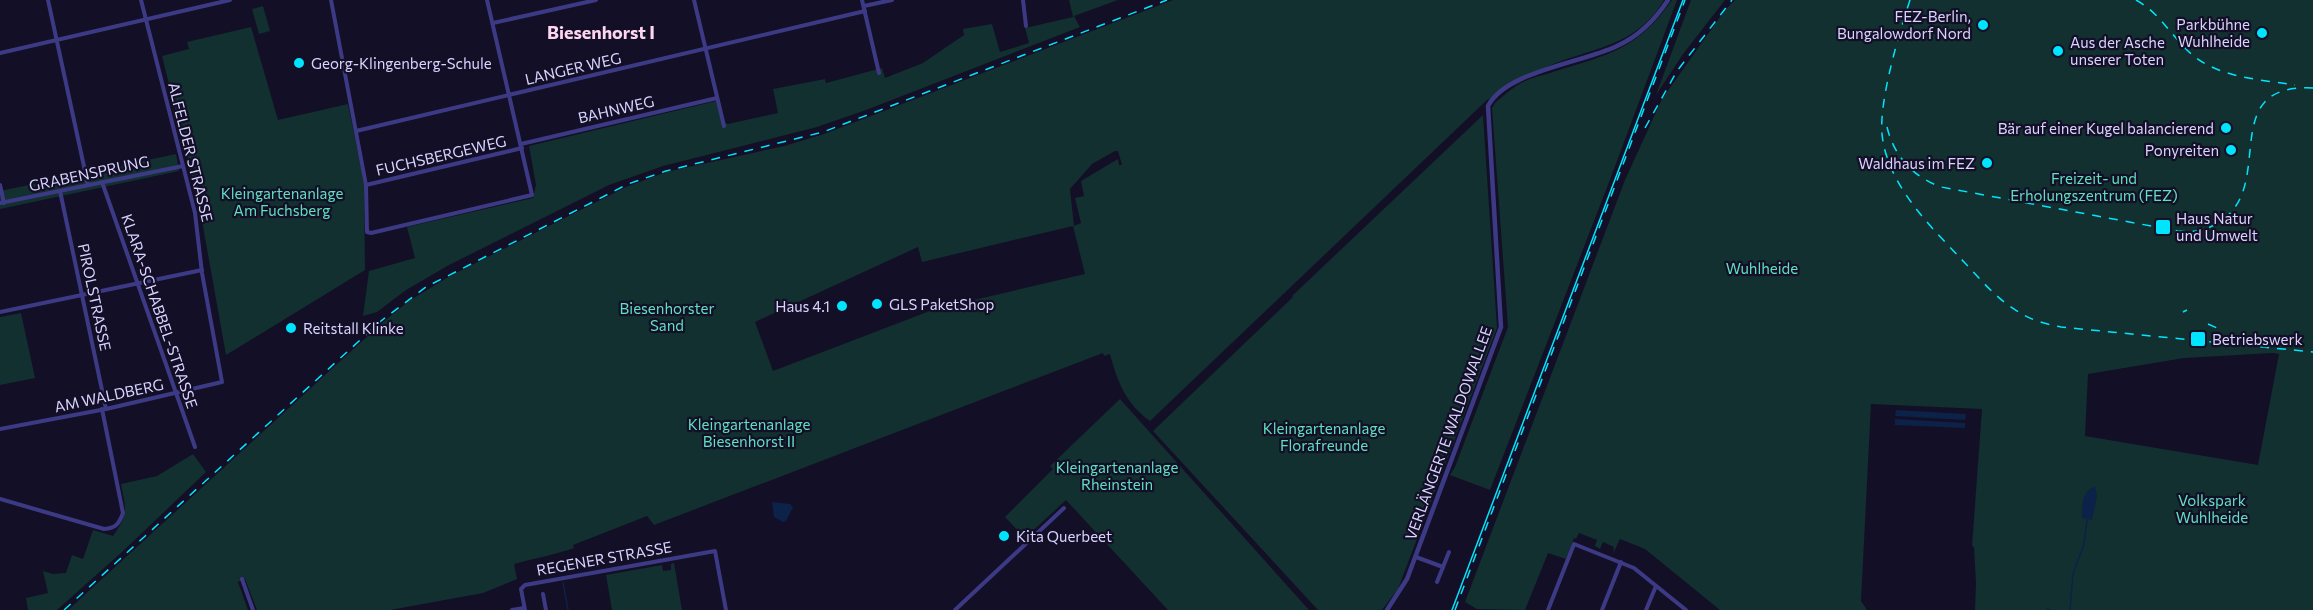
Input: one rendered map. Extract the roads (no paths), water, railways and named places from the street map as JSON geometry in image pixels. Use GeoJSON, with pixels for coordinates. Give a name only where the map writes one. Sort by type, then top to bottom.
{"type":"FeatureCollection","features":[{"type":"Feature","properties":{"kind":"street"},"geometry":{"type":"LineString","coordinates":[[48,0],[87,185]]}},
{"type":"Feature","properties":{"kind":"street","name":"ALFELDER STRASSE"},"geometry":{"type":"LineString","coordinates":[[141,0],[195,213],[202,270],[222,382]]}},
{"type":"Feature","properties":{"kind":"street"},"geometry":{"type":"LineString","coordinates":[[0,53],[230,0]]}},
{"type":"Feature","properties":{"kind":"street"},"geometry":{"type":"LineString","coordinates":[[331,0],[366,185],[367,232],[376,233],[532,195],[487,0]]}},
{"type":"Feature","properties":{"kind":"street"},"geometry":{"type":"LineString","coordinates":[[493,23],[596,0]]}},
{"type":"Feature","properties":{"kind":"street"},"geometry":{"type":"LineString","coordinates":[[694,0],[724,126]]}},
{"type":"Feature","properties":{"kind":"street"},"geometry":{"type":"LineString","coordinates":[[862,0],[879,73]]}},
{"type":"Feature","properties":{"kind":"street","name":"LANGER WEG"},"geometry":{"type":"LineString","coordinates":[[356,131],[706,49],[892,0]]}},
{"type":"Feature","properties":{"kind":"street"},"geometry":{"type":"LineString","coordinates":[[1023,0],[1026,26]]}},
{"type":"Feature","properties":{"kind":"street","name":"VERLÄNGERTE WALDOWALLEE"},"geometry":{"type":"LineString","coordinates":[[1388,610],[1404,585],[1416,556],[1501,327],[1487,116],[1489,103],[1522,78],[1599,53],[1625,42],[1648,25],[1668,0]]}},
{"type":"Feature","properties":{"kind":"street","name":"BAHNWEG"},"geometry":{"type":"LineString","coordinates":[[521,146],[717,98]]}},
{"type":"Feature","properties":{"kind":"street","name":"FUCHSBERGEWEG"},"geometry":{"type":"LineString","coordinates":[[366,185],[521,146]]}},
{"type":"Feature","properties":{"kind":"street","name":"GRABENSPRUNG"},"geometry":{"type":"LineString","coordinates":[[2,203],[183,166]]}},
{"type":"Feature","properties":{"kind":"street","name":"KLARA-SCHABBEL-STRASSE"},"geometry":{"type":"LineString","coordinates":[[102,182],[195,447]]}},
{"type":"Feature","properties":{"kind":"street"},"geometry":{"type":"LineString","coordinates":[[0,185],[2,203]]}},
{"type":"Feature","properties":{"kind":"street","name":"PIROLSTRASSE"},"geometry":{"type":"LineString","coordinates":[[0,499],[104,529],[115,527],[123,513],[83,295],[60,191]]}},
{"type":"Feature","properties":{"kind":"street"},"geometry":{"type":"LineString","coordinates":[[0,312],[202,270]]}},
{"type":"Feature","properties":{"kind":"street","name":"AM WALDBERG"},"geometry":{"type":"LineString","coordinates":[[0,429],[104,409],[222,382]]}},
{"type":"Feature","properties":{"kind":"street"},"geometry":{"type":"LineString","coordinates":[[955,610],[1064,508]]}},
{"type":"Feature","properties":{"kind":"street"},"geometry":{"type":"LineString","coordinates":[[1548,610],[1574,544],[1634,568],[1686,610]]}},
{"type":"Feature","properties":{"kind":"street","name":"REGENER STRASSE"},"geometry":{"type":"LineString","coordinates":[[525,609],[521,590],[525,585],[716,551],[726,610]]}},
{"type":"Feature","properties":{"kind":"street"},"geometry":{"type":"LineString","coordinates":[[1437,582],[1449,552]]}},
{"type":"Feature","properties":{"kind":"street","name":"VERLÄNGERTE WALDOWALLEE"},"geometry":{"type":"LineString","coordinates":[[1416,556],[1443,567]]}},
{"type":"Feature","properties":{"kind":"street"},"geometry":{"type":"LineString","coordinates":[[1602,610],[1621,562]]}},
{"type":"Feature","properties":{"kind":"street"},"geometry":{"type":"LineString","coordinates":[[242,579],[253,610]]}},
{"type":"Feature","properties":{"kind":"street"},"geometry":{"type":"LineString","coordinates":[[1646,610],[1656,586]]}},
{"type":"Feature","properties":{"kind":"street"},"geometry":{"type":"LineString","coordinates":[[543,594],[546,610]]}},
{"type":"Feature","properties":{"kind":"street"},"geometry":{"type":"LineString","coordinates":[[512,610],[525,609]]}},
{"type":"Feature","properties":{"kind":"water"},"geometry":{"type":"Polygon","coordinates":[[[1896,410],[1966,414],[1965,420],[1895,416],[1896,410]]]}},
{"type":"Feature","properties":{"kind":"water"},"geometry":{"type":"Polygon","coordinates":[[[1895,419],[1965,423],[1965,428],[1895,425],[1895,419]]]}},
{"type":"Feature","properties":{"kind":"water"},"geometry":{"type":"Polygon","coordinates":[[[2095,486],[2097,496],[2092,520],[2082,518],[2082,504],[2085,495],[2095,486]]]}},
{"type":"Feature","properties":{"kind":"water"},"geometry":{"type":"Polygon","coordinates":[[[772,502],[790,504],[793,507],[786,521],[783,522],[774,517],[772,502]]]}},
{"type":"Feature","properties":{"kind":"waterway"},"geometry":{"type":"LineString","coordinates":[[2070,610],[2073,574],[2084,544],[2087,520]]}},
{"type":"Feature","properties":{"kind":"waterway"},"geometry":{"type":"LineString","coordinates":[[563,583],[568,610]]}},
{"type":"Feature","properties":{"kind":"tram line"},"geometry":{"type":"LineString","coordinates":[[1452,610],[1683,0]]}},
{"type":"Feature","properties":{"kind":"railway"},"geometry":{"type":"LineString","coordinates":[[64,610],[381,321],[426,287],[628,184],[666,171],[823,132],[1167,0]]}},
{"type":"Feature","properties":{"kind":"railway"},"geometry":{"type":"LineString","coordinates":[[1455,610],[1685,0]]}},
{"type":"Feature","properties":{"kind":"railway"},"geometry":{"type":"LineString","coordinates":[[1645,128],[1677,71],[1732,0]]}},
{"type":"Feature","properties":{"kind":"railway"},"geometry":{"type":"LineString","coordinates":[[1910,0],[1896,48],[1884,104],[1882,134],[1886,153],[1901,188],[1925,220],[2000,299],[2019,313],[2042,323],[2061,327],[2313,352]]}},
{"type":"Feature","properties":{"kind":"railway"},"geometry":{"type":"LineString","coordinates":[[2136,0],[2157,16],[2197,59],[2210,66],[2237,76],[2295,85]]}},
{"type":"Feature","properties":{"kind":"railway"},"geometry":{"type":"LineString","coordinates":[[1887,127],[1894,147],[1906,164],[1931,183],[1941,187],[2190,232],[2217,223],[2237,204],[2245,183],[2256,118],[2265,101],[2283,91],[2313,88]]}},
{"type":"Feature","properties":{"kind":"railway"},"geometry":{"type":"LineString","coordinates":[[2183,312],[2187,310]]}},
{"type":"Feature","properties":{"kind":"railway"},"geometry":{"type":"LineString","coordinates":[[2208,324],[2217,328]]}},
{"type":"Feature","properties":{"kind":"place","name":"FEZ-Berlin, Bungalowdorf Nord"},"geometry":{"type":"Point","coordinates":[1983,25]}},
{"type":"Feature","properties":{"kind":"place","name":"Parkbühne Wuhlheide"},"geometry":{"type":"Point","coordinates":[2262,33]}},
{"type":"Feature","properties":{"kind":"place","name":"Aus der Asche unserer Toten"},"geometry":{"type":"Point","coordinates":[2058,51]}},
{"type":"Feature","properties":{"kind":"place","name":"Georg-Klingenberg-Schule"},"geometry":{"type":"Point","coordinates":[299,63]}},
{"type":"Feature","properties":{"kind":"place","name":"Bär auf einer Kugel balancierend"},"geometry":{"type":"Point","coordinates":[2226,128]}},
{"type":"Feature","properties":{"kind":"place","name":"Ponyreiten"},"geometry":{"type":"Point","coordinates":[2231,150]}},
{"type":"Feature","properties":{"kind":"place","name":"Waldhaus im FEZ"},"geometry":{"type":"Point","coordinates":[1987,163]}},
{"type":"Feature","properties":{"kind":"place","name":"Haus Natur und Umwelt"},"geometry":{"type":"Point","coordinates":[2163,227]}},
{"type":"Feature","properties":{"kind":"place","name":"GLS PaketShop"},"geometry":{"type":"Point","coordinates":[877,304]}},
{"type":"Feature","properties":{"kind":"place","name":"Haus 4.1"},"geometry":{"type":"Point","coordinates":[842,306]}},
{"type":"Feature","properties":{"kind":"place","name":"Reitstall Klinke"},"geometry":{"type":"Point","coordinates":[291,328]}},
{"type":"Feature","properties":{"kind":"place","name":"Betriebswerk"},"geometry":{"type":"Point","coordinates":[2198,339]}},
{"type":"Feature","properties":{"kind":"place","name":"Kita Querbeet"},"geometry":{"type":"Point","coordinates":[1004,536]}},
{"type":"Feature","properties":{"kind":"district","name":"Biesenhorst I"},"geometry":{"type":"Point","coordinates":[601,32]}},
{"type":"Feature","properties":{"kind":"park label","name":"Freizeit- und Erholungszentrum (FEZ)"},"geometry":{"type":"Point","coordinates":[2094,186]}},
{"type":"Feature","properties":{"kind":"park label","name":"Kleingartenanlage Am Fuchsberg"},"geometry":{"type":"Point","coordinates":[282,202]}},
{"type":"Feature","properties":{"kind":"park label","name":"Wuhlheide"},"geometry":{"type":"Point","coordinates":[1762,268]}},
{"type":"Feature","properties":{"kind":"park label","name":"Biesenhorster Sand"},"geometry":{"type":"Point","coordinates":[667,316]}},
{"type":"Feature","properties":{"kind":"park label","name":"Kleingartenanlage Biesenhorst II"},"geometry":{"type":"Point","coordinates":[749,432]}},
{"type":"Feature","properties":{"kind":"park label","name":"Kleingartenanlage Florafreunde"},"geometry":{"type":"Point","coordinates":[1324,436]}},
{"type":"Feature","properties":{"kind":"park label","name":"Kleingartenanlage Rheinstein"},"geometry":{"type":"Point","coordinates":[1117,476]}},
{"type":"Feature","properties":{"kind":"park label","name":"Volkspark Wuhlheide"},"geometry":{"type":"Point","coordinates":[2212,508]}}]}
